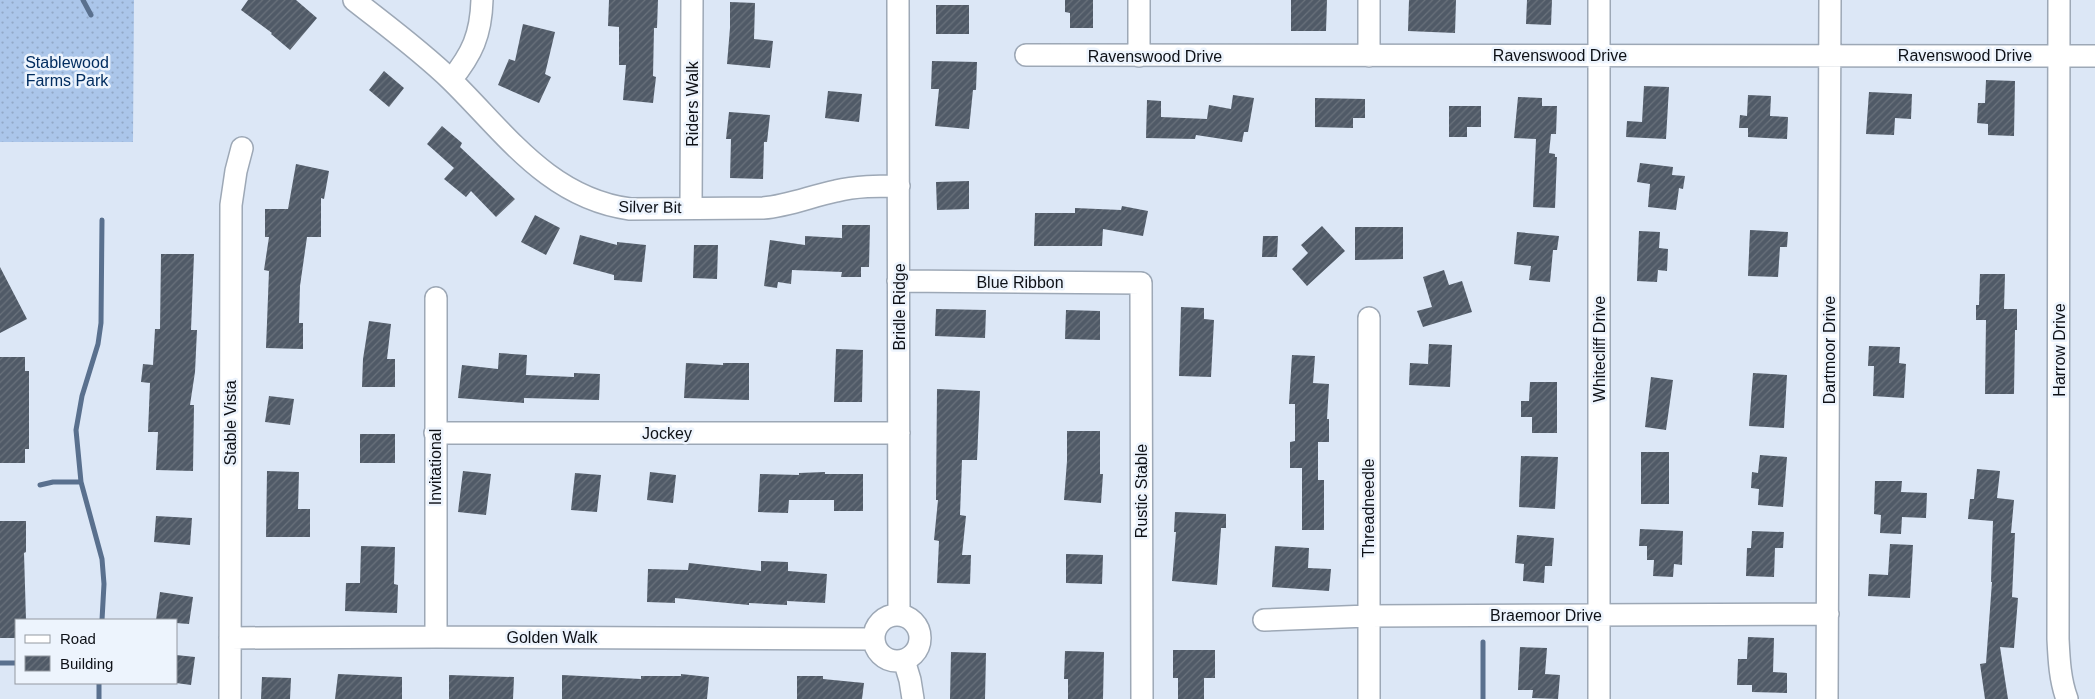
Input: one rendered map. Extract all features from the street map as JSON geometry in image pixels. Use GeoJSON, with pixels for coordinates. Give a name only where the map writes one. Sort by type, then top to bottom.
{"type":"FeatureCollection","features":[{"type":"Feature","properties":{"kind":"street","name":"Silver Bit"},"geometry":{"type":"LineString","coordinates":[[354,0],[420,52],[451,80],[538,168],[576,193],[611,207],[630,209],[763,208],[783,206],[836,190],[872,186],[898,186]]}},
{"type":"Feature","properties":{"kind":"street"},"geometry":{"type":"LineString","coordinates":[[451,80],[464,64],[476,41],[482,0]]}},
{"type":"Feature","properties":{"kind":"street","name":"Riders Walk"},"geometry":{"type":"LineString","coordinates":[[691,208],[692,0]]}},
{"type":"Feature","properties":{"kind":"street","name":"Bridle Ridge"},"geometry":{"type":"LineString","coordinates":[[898,0],[899,615]]}},
{"type":"Feature","properties":{"kind":"street"},"geometry":{"type":"LineString","coordinates":[[1139,0],[1139,56]]}},
{"type":"Feature","properties":{"kind":"street"},"geometry":{"type":"LineString","coordinates":[[1369,0],[1369,56]]}},
{"type":"Feature","properties":{"kind":"street","name":"Whitecliff Drive"},"geometry":{"type":"LineString","coordinates":[[1599,0],[1599,699]]}},
{"type":"Feature","properties":{"kind":"street","name":"Dartmoor Drive"},"geometry":{"type":"LineString","coordinates":[[1827,699],[1830,0]]}},
{"type":"Feature","properties":{"kind":"street","name":"Harrow Drive"},"geometry":{"type":"LineString","coordinates":[[2059,0],[2058,639],[2059,665],[2063,687],[2068,699]]}},
{"type":"Feature","properties":{"kind":"street","name":"Ravenswood Drive"},"geometry":{"type":"LineString","coordinates":[[1026,55],[1369,56],[1600,54],[2095,56]]}},
{"type":"Feature","properties":{"kind":"street","name":"Stable Vista"},"geometry":{"type":"LineString","coordinates":[[230,699],[231,205],[242,148]]}},
{"type":"Feature","properties":{"kind":"street","name":"Blue Ribbon"},"geometry":{"type":"LineString","coordinates":[[898,281],[1141,283]]}},
{"type":"Feature","properties":{"kind":"street","name":"Rustic Stable"},"geometry":{"type":"LineString","coordinates":[[1141,283],[1142,699]]}},
{"type":"Feature","properties":{"kind":"street","name":"Invitational"},"geometry":{"type":"LineString","coordinates":[[436,298],[436,636]]}},
{"type":"Feature","properties":{"kind":"street","name":"Threadneedle"},"geometry":{"type":"LineString","coordinates":[[1369,318],[1369,699]]}},
{"type":"Feature","properties":{"kind":"street","name":"Jockey"},"geometry":{"type":"LineString","coordinates":[[435,433],[899,433]]}},
{"type":"Feature","properties":{"kind":"street","name":"Braemoor Drive"},"geometry":{"type":"LineString","coordinates":[[1264,620],[1368,616],[1828,614]]}},
{"type":"Feature","properties":{"kind":"street"},"geometry":{"type":"LineString","coordinates":[[899,615],[913,621],[920,635],[916,651],[904,660],[896,661],[880,654],[874,639],[876,629],[881,621],[890,616],[899,615]]}},
{"type":"Feature","properties":{"kind":"street","name":"Golden Walk"},"geometry":{"type":"LineString","coordinates":[[230,638],[436,636],[874,639]]}},
{"type":"Feature","properties":{"kind":"street"},"geometry":{"type":"LineString","coordinates":[[904,660],[913,699]]}},
{"type":"Feature","properties":{"kind":"green space","name":"Stablewood Farms Park"},"geometry":{"type":"Polygon","coordinates":[[[0,0],[134,0],[133,142],[0,142],[0,0]]]}},
{"type":"Feature","properties":{"kind":"building"},"geometry":{"type":"Polygon","coordinates":[[[248,0],[296,0],[317,18],[290,50],[272,33],[241,10],[248,0]]]}},
{"type":"Feature","properties":{"kind":"building"},"geometry":{"type":"Polygon","coordinates":[[[609,0],[658,0],[657,28],[654,28],[653,76],[656,77],[653,103],[623,100],[626,65],[619,65],[619,27],[608,26],[609,0]]]}},
{"type":"Feature","properties":{"kind":"building"},"geometry":{"type":"Polygon","coordinates":[[[1065,0],[1093,0],[1093,28],[1070,28],[1070,13],[1065,12],[1065,0]]]}},
{"type":"Feature","properties":{"kind":"building"},"geometry":{"type":"Polygon","coordinates":[[[1291,0],[1327,0],[1326,31],[1291,31],[1291,0]]]}},
{"type":"Feature","properties":{"kind":"building"},"geometry":{"type":"Polygon","coordinates":[[[1409,0],[1456,0],[1455,33],[1408,31],[1409,0]]]}},
{"type":"Feature","properties":{"kind":"building"},"geometry":{"type":"Polygon","coordinates":[[[1527,0],[1552,0],[1551,25],[1526,24],[1527,0]]]}},
{"type":"Feature","properties":{"kind":"building"},"geometry":{"type":"Polygon","coordinates":[[[730,2],[755,3],[754,39],[773,41],[770,68],[727,64],[730,2]]]}},
{"type":"Feature","properties":{"kind":"building"},"geometry":{"type":"Polygon","coordinates":[[[936,5],[969,5],[969,34],[936,34],[936,5]]]}},
{"type":"Feature","properties":{"kind":"building"},"geometry":{"type":"Polygon","coordinates":[[[523,24],[555,32],[545,74],[551,77],[539,103],[498,85],[509,59],[515,61],[523,24]]]}},
{"type":"Feature","properties":{"kind":"building"},"geometry":{"type":"Polygon","coordinates":[[[932,61],[977,62],[976,90],[973,90],[969,129],[935,126],[939,89],[931,89],[932,61]]]}},
{"type":"Feature","properties":{"kind":"building"},"geometry":{"type":"Polygon","coordinates":[[[384,71],[404,88],[389,107],[369,90],[384,71]]]}},
{"type":"Feature","properties":{"kind":"building"},"geometry":{"type":"Polygon","coordinates":[[[1986,80],[2015,81],[2014,136],[1988,135],[1988,124],[1977,123],[1978,103],[1985,103],[1986,80]]]}},
{"type":"Feature","properties":{"kind":"building"},"geometry":{"type":"Polygon","coordinates":[[[1644,86],[1669,87],[1666,139],[1626,137],[1627,121],[1642,122],[1644,86]]]}},
{"type":"Feature","properties":{"kind":"building"},"geometry":{"type":"Polygon","coordinates":[[[828,91],[862,94],[859,122],[825,118],[828,91]]]}},
{"type":"Feature","properties":{"kind":"building"},"geometry":{"type":"Polygon","coordinates":[[[1869,92],[1912,94],[1911,119],[1895,118],[1894,135],[1866,134],[1869,92]]]}},
{"type":"Feature","properties":{"kind":"building"},"geometry":{"type":"Polygon","coordinates":[[[1233,95],[1254,98],[1248,132],[1244,132],[1242,142],[1196,135],[1195,139],[1146,138],[1147,100],[1161,101],[1161,117],[1207,119],[1209,105],[1231,109],[1233,95]]]}},
{"type":"Feature","properties":{"kind":"building"},"geometry":{"type":"Polygon","coordinates":[[[1748,95],[1771,96],[1770,116],[1788,117],[1787,139],[1748,137],[1748,128],[1739,128],[1740,115],[1747,116],[1748,95]]]}},
{"type":"Feature","properties":{"kind":"building"},"geometry":{"type":"Polygon","coordinates":[[[1518,97],[1542,98],[1542,106],[1557,106],[1556,134],[1551,134],[1549,153],[1555,154],[1555,157],[1557,157],[1555,208],[1533,207],[1536,139],[1514,138],[1518,97]]]}},
{"type":"Feature","properties":{"kind":"building"},"geometry":{"type":"Polygon","coordinates":[[[1315,98],[1365,99],[1365,118],[1353,118],[1353,128],[1315,127],[1315,98]]]}},
{"type":"Feature","properties":{"kind":"building"},"geometry":{"type":"Polygon","coordinates":[[[1449,106],[1481,106],[1481,127],[1467,127],[1467,137],[1449,137],[1449,106]]]}},
{"type":"Feature","properties":{"kind":"building"},"geometry":{"type":"Polygon","coordinates":[[[729,112],[770,115],[767,142],[764,142],[763,179],[730,178],[731,139],[726,139],[729,112]]]}},
{"type":"Feature","properties":{"kind":"building"},"geometry":{"type":"Polygon","coordinates":[[[442,126],[462,143],[460,147],[515,199],[496,217],[471,191],[466,197],[444,179],[454,168],[427,144],[442,126]]]}},
{"type":"Feature","properties":{"kind":"building"},"geometry":{"type":"Polygon","coordinates":[[[1640,163],[1673,167],[1672,175],[1685,176],[1683,189],[1679,188],[1676,210],[1648,207],[1650,184],[1637,182],[1640,163]]]}},
{"type":"Feature","properties":{"kind":"building"},"geometry":{"type":"Polygon","coordinates":[[[296,164],[329,171],[324,199],[321,198],[321,237],[307,237],[300,286],[299,323],[303,323],[303,349],[266,348],[269,271],[264,270],[269,237],[265,237],[265,209],[288,209],[296,164]]]}},
{"type":"Feature","properties":{"kind":"building"},"geometry":{"type":"Polygon","coordinates":[[[969,181],[969,209],[937,210],[936,182],[969,181]]]}},
{"type":"Feature","properties":{"kind":"building"},"geometry":{"type":"Polygon","coordinates":[[[1122,206],[1148,211],[1143,236],[1103,229],[1102,246],[1034,246],[1035,213],[1075,213],[1075,208],[1121,210],[1122,206]]]}},
{"type":"Feature","properties":{"kind":"building"},"geometry":{"type":"Polygon","coordinates":[[[535,215],[560,228],[546,255],[521,242],[535,215]]]}},
{"type":"Feature","properties":{"kind":"building"},"geometry":{"type":"Polygon","coordinates":[[[842,225],[870,225],[869,267],[861,267],[861,277],[841,277],[842,272],[792,270],[791,284],[778,282],[777,288],[764,286],[770,240],[805,245],[805,236],[842,238],[842,225]]]}},
{"type":"Feature","properties":{"kind":"building"},"geometry":{"type":"Polygon","coordinates":[[[1322,226],[1345,251],[1307,286],[1292,269],[1308,253],[1301,245],[1322,226]]]}},
{"type":"Feature","properties":{"kind":"building"},"geometry":{"type":"Polygon","coordinates":[[[1355,227],[1403,227],[1403,259],[1355,260],[1355,227]]]}},
{"type":"Feature","properties":{"kind":"building"},"geometry":{"type":"Polygon","coordinates":[[[1750,230],[1788,232],[1787,247],[1780,247],[1778,277],[1748,276],[1750,230]]]}},
{"type":"Feature","properties":{"kind":"building"},"geometry":{"type":"Polygon","coordinates":[[[1639,231],[1660,232],[1659,248],[1668,249],[1667,271],[1658,270],[1657,282],[1637,281],[1639,231]]]}},
{"type":"Feature","properties":{"kind":"building"},"geometry":{"type":"Polygon","coordinates":[[[1517,232],[1559,236],[1557,250],[1553,250],[1550,282],[1529,280],[1531,266],[1514,264],[1517,232]]]}},
{"type":"Feature","properties":{"kind":"building"},"geometry":{"type":"Polygon","coordinates":[[[580,235],[617,245],[617,242],[646,245],[642,282],[614,280],[614,275],[573,264],[580,235]]]}},
{"type":"Feature","properties":{"kind":"building"},"geometry":{"type":"Polygon","coordinates":[[[1263,236],[1278,236],[1277,257],[1262,257],[1263,236]]]}},
{"type":"Feature","properties":{"kind":"building"},"geometry":{"type":"Polygon","coordinates":[[[694,245],[718,245],[717,279],[693,278],[694,245]]]}},
{"type":"Feature","properties":{"kind":"building"},"geometry":{"type":"Polygon","coordinates":[[[161,254],[194,254],[191,330],[197,330],[195,372],[190,405],[194,405],[193,471],[156,470],[158,432],[148,432],[150,383],[141,382],[143,364],[153,365],[155,329],[160,329],[161,254]]]}},
{"type":"Feature","properties":{"kind":"building"},"geometry":{"type":"Polygon","coordinates":[[[0,267],[27,319],[0,333],[0,267]]]}},
{"type":"Feature","properties":{"kind":"building"},"geometry":{"type":"Polygon","coordinates":[[[1444,270],[1449,285],[1462,281],[1472,312],[1423,327],[1417,311],[1432,307],[1423,277],[1444,270]]]}},
{"type":"Feature","properties":{"kind":"building"},"geometry":{"type":"Polygon","coordinates":[[[1980,274],[2005,274],[2004,309],[2017,309],[2014,394],[1985,394],[1986,320],[1976,320],[1976,305],[1979,305],[1980,274]]]}},
{"type":"Feature","properties":{"kind":"building"},"geometry":{"type":"Polygon","coordinates":[[[1181,307],[1204,308],[1204,319],[1214,320],[1211,377],[1179,376],[1181,307]]]}},
{"type":"Feature","properties":{"kind":"building"},"geometry":{"type":"Polygon","coordinates":[[[936,309],[986,310],[985,338],[935,336],[936,309]]]}},
{"type":"Feature","properties":{"kind":"building"},"geometry":{"type":"Polygon","coordinates":[[[1066,310],[1100,311],[1100,340],[1065,339],[1066,310]]]}},
{"type":"Feature","properties":{"kind":"building"},"geometry":{"type":"Polygon","coordinates":[[[369,321],[391,324],[387,359],[395,359],[395,387],[362,387],[363,359],[369,321]]]}},
{"type":"Feature","properties":{"kind":"building"},"geometry":{"type":"Polygon","coordinates":[[[1429,344],[1452,345],[1450,387],[1409,385],[1410,363],[1428,364],[1429,344]]]}},
{"type":"Feature","properties":{"kind":"building"},"geometry":{"type":"Polygon","coordinates":[[[1869,346],[1900,347],[1899,363],[1906,364],[1904,398],[1873,396],[1874,366],[1868,366],[1869,346]]]}},
{"type":"Feature","properties":{"kind":"building"},"geometry":{"type":"Polygon","coordinates":[[[836,349],[863,350],[862,402],[834,402],[836,349]]]}},
{"type":"Feature","properties":{"kind":"building"},"geometry":{"type":"Polygon","coordinates":[[[499,353],[527,355],[526,375],[574,377],[574,373],[600,374],[599,400],[524,398],[524,403],[458,398],[462,365],[498,369],[499,353]]]}},
{"type":"Feature","properties":{"kind":"building"},"geometry":{"type":"Polygon","coordinates":[[[1292,355],[1315,356],[1313,383],[1329,384],[1327,419],[1329,419],[1329,442],[1318,442],[1318,480],[1324,480],[1324,530],[1302,530],[1302,468],[1290,468],[1290,442],[1295,441],[1295,404],[1289,404],[1292,355]]]}},
{"type":"Feature","properties":{"kind":"building"},"geometry":{"type":"Polygon","coordinates":[[[0,357],[25,357],[25,371],[29,371],[29,449],[25,449],[25,463],[0,463],[0,357]]]}},
{"type":"Feature","properties":{"kind":"building"},"geometry":{"type":"Polygon","coordinates":[[[686,363],[723,365],[723,363],[749,363],[749,400],[684,398],[686,363]]]}},
{"type":"Feature","properties":{"kind":"building"},"geometry":{"type":"Polygon","coordinates":[[[1753,373],[1787,375],[1784,428],[1749,426],[1753,373]]]}},
{"type":"Feature","properties":{"kind":"building"},"geometry":{"type":"Polygon","coordinates":[[[1651,377],[1673,380],[1666,430],[1645,427],[1651,377]]]}},
{"type":"Feature","properties":{"kind":"building"},"geometry":{"type":"Polygon","coordinates":[[[1530,382],[1557,382],[1557,433],[1532,433],[1532,417],[1521,417],[1521,401],[1529,401],[1530,382]]]}},
{"type":"Feature","properties":{"kind":"building"},"geometry":{"type":"Polygon","coordinates":[[[937,389],[980,391],[977,460],[962,460],[960,515],[966,516],[962,555],[971,555],[970,584],[937,583],[939,541],[934,540],[938,500],[936,500],[937,389]]]}},
{"type":"Feature","properties":{"kind":"building"},"geometry":{"type":"Polygon","coordinates":[[[269,396],[294,399],[290,425],[265,422],[269,396]]]}},
{"type":"Feature","properties":{"kind":"building"},"geometry":{"type":"Polygon","coordinates":[[[1067,431],[1100,431],[1100,474],[1103,474],[1101,503],[1064,500],[1067,431]]]}},
{"type":"Feature","properties":{"kind":"building"},"geometry":{"type":"Polygon","coordinates":[[[360,434],[395,434],[395,463],[360,463],[360,434]]]}},
{"type":"Feature","properties":{"kind":"building"},"geometry":{"type":"Polygon","coordinates":[[[1641,452],[1669,452],[1669,504],[1641,504],[1641,452]]]}},
{"type":"Feature","properties":{"kind":"building"},"geometry":{"type":"Polygon","coordinates":[[[1760,455],[1787,457],[1783,507],[1758,505],[1759,489],[1751,488],[1752,472],[1758,473],[1760,455]]]}},
{"type":"Feature","properties":{"kind":"building"},"geometry":{"type":"Polygon","coordinates":[[[1521,456],[1558,457],[1555,509],[1519,507],[1521,456]]]}},
{"type":"Feature","properties":{"kind":"building"},"geometry":{"type":"Polygon","coordinates":[[[1977,469],[2000,471],[1997,498],[2014,500],[2011,533],[2015,533],[2012,597],[2018,598],[2014,648],[2000,647],[2008,699],[1985,699],[1980,664],[1986,663],[1992,582],[1993,521],[1968,519],[1970,499],[1974,499],[1977,469]]]}},
{"type":"Feature","properties":{"kind":"building"},"geometry":{"type":"Polygon","coordinates":[[[267,471],[299,472],[298,509],[310,509],[310,537],[266,537],[267,471]]]}},
{"type":"Feature","properties":{"kind":"building"},"geometry":{"type":"Polygon","coordinates":[[[463,471],[491,474],[486,515],[458,512],[463,471]]]}},
{"type":"Feature","properties":{"kind":"building"},"geometry":{"type":"Polygon","coordinates":[[[650,472],[676,475],[673,503],[647,500],[650,472]]]}},
{"type":"Feature","properties":{"kind":"building"},"geometry":{"type":"Polygon","coordinates":[[[825,472],[825,474],[863,474],[863,511],[834,511],[834,500],[789,500],[788,513],[758,512],[760,474],[799,475],[799,473],[825,472]]]}},
{"type":"Feature","properties":{"kind":"building"},"geometry":{"type":"Polygon","coordinates":[[[575,473],[601,475],[597,512],[571,510],[575,473]]]}},
{"type":"Feature","properties":{"kind":"building"},"geometry":{"type":"Polygon","coordinates":[[[1875,481],[1902,481],[1901,492],[1927,493],[1926,518],[1902,517],[1901,534],[1880,533],[1881,515],[1874,514],[1875,481]]]}},
{"type":"Feature","properties":{"kind":"building"},"geometry":{"type":"Polygon","coordinates":[[[1175,512],[1226,514],[1226,528],[1221,528],[1217,585],[1172,581],[1176,532],[1174,532],[1175,512]]]}},
{"type":"Feature","properties":{"kind":"building"},"geometry":{"type":"Polygon","coordinates":[[[156,516],[192,518],[190,545],[154,542],[156,516]]]}},
{"type":"Feature","properties":{"kind":"building"},"geometry":{"type":"Polygon","coordinates":[[[0,521],[26,521],[26,552],[24,553],[26,619],[15,619],[15,638],[0,638],[0,521]]]}},
{"type":"Feature","properties":{"kind":"building"},"geometry":{"type":"Polygon","coordinates":[[[1640,529],[1683,531],[1682,565],[1674,564],[1673,577],[1653,576],[1654,560],[1647,560],[1647,546],[1639,546],[1640,529]]]}},
{"type":"Feature","properties":{"kind":"building"},"geometry":{"type":"Polygon","coordinates":[[[1752,531],[1784,532],[1783,548],[1775,548],[1774,577],[1746,576],[1747,548],[1751,548],[1752,531]]]}},
{"type":"Feature","properties":{"kind":"building"},"geometry":{"type":"Polygon","coordinates":[[[1517,535],[1554,538],[1552,566],[1545,566],[1544,583],[1523,581],[1524,564],[1515,563],[1517,535]]]}},
{"type":"Feature","properties":{"kind":"building"},"geometry":{"type":"Polygon","coordinates":[[[1890,544],[1913,545],[1910,598],[1868,596],[1869,574],[1888,575],[1890,544]]]}},
{"type":"Feature","properties":{"kind":"building"},"geometry":{"type":"Polygon","coordinates":[[[361,546],[395,547],[394,584],[398,585],[397,613],[345,611],[346,583],[360,583],[361,546]]]}},
{"type":"Feature","properties":{"kind":"building"},"geometry":{"type":"Polygon","coordinates":[[[1275,546],[1309,548],[1308,568],[1331,569],[1329,591],[1272,587],[1275,546]]]}},
{"type":"Feature","properties":{"kind":"building"},"geometry":{"type":"Polygon","coordinates":[[[1066,554],[1103,555],[1102,584],[1066,583],[1066,554]]]}},
{"type":"Feature","properties":{"kind":"building"},"geometry":{"type":"Polygon","coordinates":[[[761,561],[788,562],[788,571],[827,574],[825,603],[787,601],[787,605],[749,603],[749,605],[675,598],[675,603],[647,602],[648,569],[688,570],[689,563],[761,571],[761,561]]]}},
{"type":"Feature","properties":{"kind":"building"},"geometry":{"type":"Polygon","coordinates":[[[160,592],[193,597],[189,624],[178,623],[178,619],[156,619],[160,592]]]}},
{"type":"Feature","properties":{"kind":"building"},"geometry":{"type":"Polygon","coordinates":[[[1748,637],[1774,638],[1773,672],[1787,673],[1787,693],[1752,692],[1752,685],[1737,685],[1738,659],[1747,659],[1748,637]]]}},
{"type":"Feature","properties":{"kind":"building"},"geometry":{"type":"Polygon","coordinates":[[[1520,647],[1547,648],[1545,674],[1560,675],[1558,699],[1532,698],[1533,690],[1518,690],[1520,647]]]}},
{"type":"Feature","properties":{"kind":"building"},"geometry":{"type":"Polygon","coordinates":[[[1173,650],[1215,650],[1215,678],[1204,678],[1204,699],[1178,699],[1178,678],[1173,678],[1173,650]]]}},
{"type":"Feature","properties":{"kind":"building"},"geometry":{"type":"Polygon","coordinates":[[[1065,651],[1104,652],[1103,699],[1068,699],[1068,679],[1064,679],[1065,651]]]}},
{"type":"Feature","properties":{"kind":"building"},"geometry":{"type":"Polygon","coordinates":[[[951,652],[986,653],[985,699],[950,699],[951,652]]]}},
{"type":"Feature","properties":{"kind":"building"},"geometry":{"type":"Polygon","coordinates":[[[178,655],[195,657],[191,685],[178,683],[178,655]]]}},
{"type":"Feature","properties":{"kind":"building"},"geometry":{"type":"Polygon","coordinates":[[[338,674],[402,677],[402,699],[335,699],[338,674]]]}},
{"type":"Feature","properties":{"kind":"building"},"geometry":{"type":"Polygon","coordinates":[[[681,674],[709,677],[707,699],[562,699],[562,675],[641,679],[641,676],[681,676],[681,674]]]}},
{"type":"Feature","properties":{"kind":"building"},"geometry":{"type":"Polygon","coordinates":[[[449,675],[514,677],[513,699],[449,699],[449,675]]]}},
{"type":"Feature","properties":{"kind":"building"},"geometry":{"type":"Polygon","coordinates":[[[797,676],[823,676],[823,679],[864,683],[862,699],[797,699],[797,676]]]}},
{"type":"Feature","properties":{"kind":"building"},"geometry":{"type":"Polygon","coordinates":[[[262,677],[291,678],[290,699],[261,699],[262,677]]]}},
{"type":"Feature","properties":{"kind":"waterway"},"geometry":{"type":"LineString","coordinates":[[83,0],[91,15]]}},
{"type":"Feature","properties":{"kind":"waterway"},"geometry":{"type":"LineString","coordinates":[[102,220],[101,323],[98,344],[82,396],[76,430],[81,482],[102,559],[104,584],[102,619]]}},
{"type":"Feature","properties":{"kind":"waterway"},"geometry":{"type":"LineString","coordinates":[[40,485],[53,482],[81,482]]}},
{"type":"Feature","properties":{"kind":"waterway"},"geometry":{"type":"LineString","coordinates":[[1483,642],[1483,699]]}},
{"type":"Feature","properties":{"kind":"waterway"},"geometry":{"type":"LineString","coordinates":[[0,663],[15,663]]}},
{"type":"Feature","properties":{"kind":"waterway"},"geometry":{"type":"LineString","coordinates":[[99,684],[99,699]]}}]}
